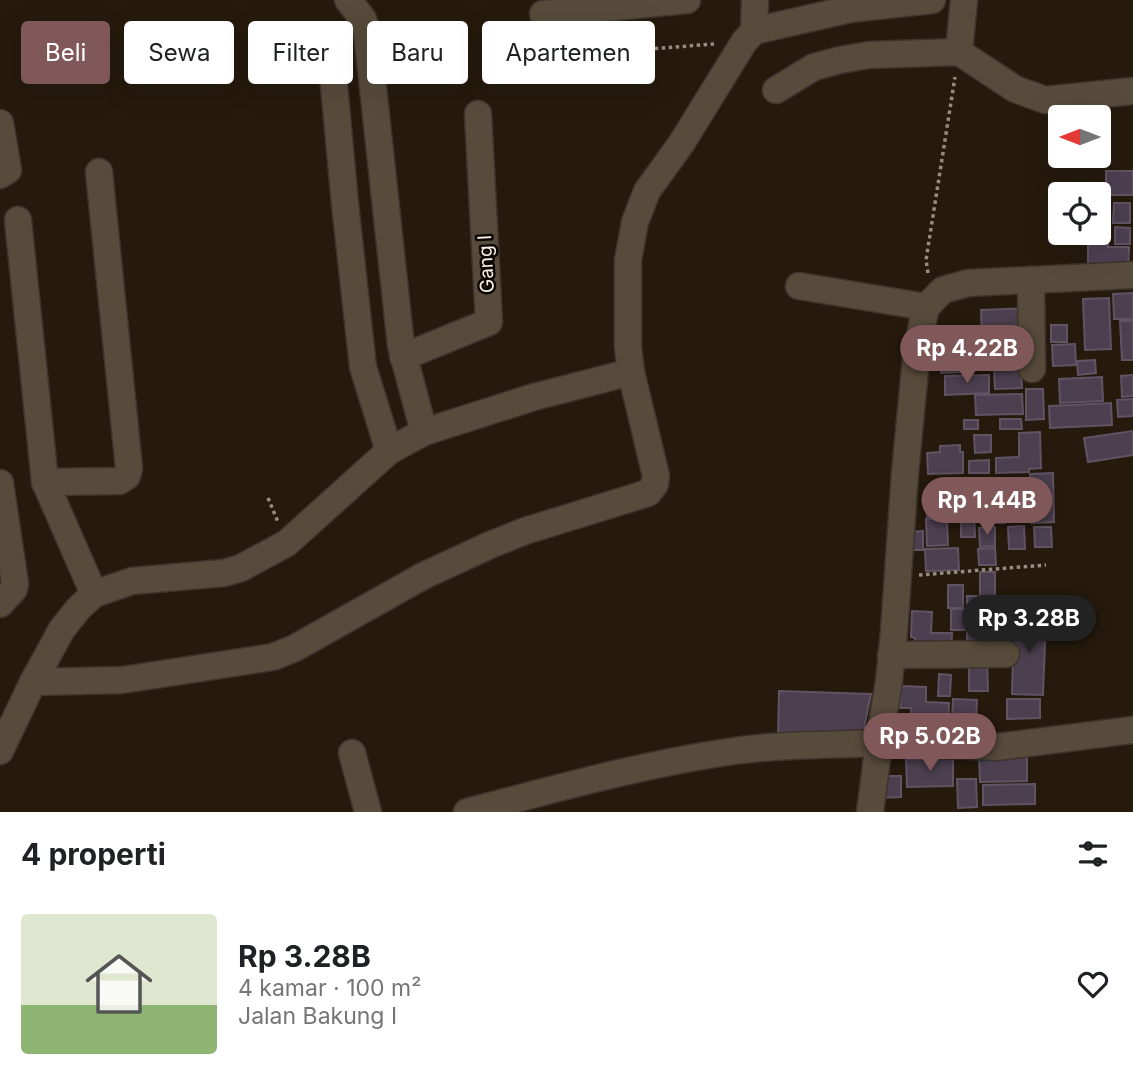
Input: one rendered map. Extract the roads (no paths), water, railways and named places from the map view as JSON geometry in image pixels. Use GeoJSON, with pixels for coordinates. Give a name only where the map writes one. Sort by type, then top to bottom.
{"type":"FeatureCollection","features":[{"type":"Feature","properties":{"kind":"street"},"geometry":{"type":"LineString","coordinates":[[348,0],[363,19],[367,32],[396,309],[403,357],[424,432]]}},
{"type":"Feature","properties":{"kind":"street"},"geometry":{"type":"LineString","coordinates":[[543,13],[687,0]]}},
{"type":"Feature","properties":{"kind":"street"},"geometry":{"type":"LineString","coordinates":[[33,682],[122,680],[273,657],[295,648],[423,576],[490,545],[525,531],[648,493],[655,484],[656,476],[631,372],[627,311],[628,260],[635,222],[647,191],[681,144],[749,37],[755,0]]}},
{"type":"Feature","properties":{"kind":"street"},"geometry":{"type":"LineString","coordinates":[[749,37],[850,9],[932,0]]}},
{"type":"Feature","properties":{"kind":"street"},"geometry":{"type":"LineString","coordinates":[[959,52],[964,0]]}},
{"type":"Feature","properties":{"kind":"street"},"geometry":{"type":"LineString","coordinates":[[776,90],[814,67],[840,60],[869,55],[959,52],[1016,89],[1038,99],[1060,100],[1133,91]]}},
{"type":"Feature","properties":{"kind":"street"},"geometry":{"type":"LineString","coordinates":[[334,84],[363,366],[388,451]]}},
{"type":"Feature","properties":{"kind":"street","name":"Gang I"},"geometry":{"type":"LineString","coordinates":[[403,357],[489,322],[478,114]]}},
{"type":"Feature","properties":{"kind":"street"},"geometry":{"type":"LineString","coordinates":[[0,123],[8,170],[0,175]]}},
{"type":"Feature","properties":{"kind":"street"},"geometry":{"type":"LineString","coordinates":[[45,482],[120,481],[127,476],[129,468],[99,172]]}},
{"type":"Feature","properties":{"kind":"street"},"geometry":{"type":"LineString","coordinates":[[18,220],[45,482],[94,594]]}},
{"type":"Feature","properties":{"kind":"street"},"geometry":{"type":"LineString","coordinates":[[799,286],[934,298],[968,284],[1133,275]]}},
{"type":"Feature","properties":{"kind":"street"},"geometry":{"type":"LineString","coordinates":[[1031,280],[1032,369]]}},
{"type":"Feature","properties":{"kind":"street"},"geometry":{"type":"LineString","coordinates":[[870,812],[891,655],[917,348],[934,298]]}},
{"type":"Feature","properties":{"kind":"street"},"geometry":{"type":"LineString","coordinates":[[0,751],[62,629],[94,594],[132,582],[224,573],[248,565],[287,543],[388,451],[424,432],[534,397],[631,372]]}},
{"type":"Feature","properties":{"kind":"street"},"geometry":{"type":"LineString","coordinates":[[0,483],[15,584],[14,589],[0,604]]}},
{"type":"Feature","properties":{"kind":"street"},"geometry":{"type":"LineString","coordinates":[[891,655],[1006,654]]}},
{"type":"Feature","properties":{"kind":"street"},"geometry":{"type":"LineString","coordinates":[[467,812],[639,768],[725,752],[776,746],[879,743],[997,747],[1133,730]]}},
{"type":"Feature","properties":{"kind":"street"},"geometry":{"type":"LineString","coordinates":[[352,753],[369,812]]}}]}
